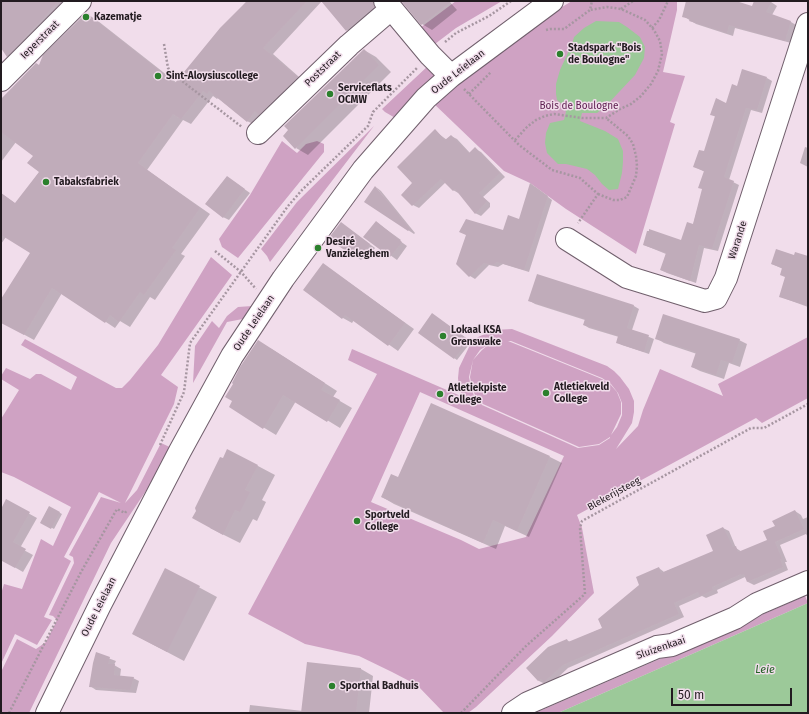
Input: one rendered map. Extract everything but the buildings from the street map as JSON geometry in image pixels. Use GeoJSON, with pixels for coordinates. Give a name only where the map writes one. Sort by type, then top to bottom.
{"type":"FeatureCollection","features":[{"type":"Feature","properties":{"kind":"street","name":"Ieperstraat"},"geometry":{"type":"LineString","coordinates":[[1,77],[80,1]]}},
{"type":"Feature","properties":{"kind":"street","name":"Oude Leielaan"},"geometry":{"type":"LineString","coordinates":[[47,713],[100,605],[180,451],[232,356],[268,302],[363,170],[426,98],[451,76],[552,1]]}},
{"type":"Feature","properties":{"kind":"street","name":"Poststraat"},"geometry":{"type":"LineString","coordinates":[[258,133],[388,5],[451,76]]}},
{"type":"Feature","properties":{"kind":"street","name":"Warande"},"geometry":{"type":"LineString","coordinates":[[567,239],[627,278],[705,301],[716,298],[726,278],[808,24]]}},
{"type":"Feature","properties":{"kind":"street","name":"Sluizenkaai"},"geometry":{"type":"LineString","coordinates":[[513,713],[528,703],[657,647],[672,645],[734,618],[757,604],[808,582]]}},
{"type":"Feature","properties":{"kind":"path"},"geometry":{"type":"LineString","coordinates":[[430,54],[456,33],[489,16],[511,1]]}},
{"type":"Feature","properties":{"kind":"path"},"geometry":{"type":"LineString","coordinates":[[590,10],[592,1]]}},
{"type":"Feature","properties":{"kind":"path"},"geometry":{"type":"LineString","coordinates":[[621,9],[633,1]]}},
{"type":"Feature","properties":{"kind":"path"},"geometry":{"type":"LineString","coordinates":[[652,28],[659,20],[668,1]]}},
{"type":"Feature","properties":{"kind":"path"},"geometry":{"type":"LineString","coordinates":[[515,140],[536,120],[545,116],[554,114],[582,118],[606,118],[631,104],[641,96],[651,84],[658,71],[662,54],[660,41],[645,20],[621,9],[606,7],[590,10],[564,29],[550,29],[544,31]]}},
{"type":"Feature","properties":{"kind":"path"},"geometry":{"type":"LineString","coordinates":[[164,44],[168,68],[178,78],[253,135],[258,133]]}},
{"type":"Feature","properties":{"kind":"path"},"geometry":{"type":"LineString","coordinates":[[469,94],[493,70]]}},
{"type":"Feature","properties":{"kind":"path"},"geometry":{"type":"LineString","coordinates":[[451,76],[515,140],[552,170],[580,178],[598,194],[613,200],[620,200],[627,197],[631,189],[636,171],[636,156],[633,144],[628,136],[606,118]]}},
{"type":"Feature","properties":{"kind":"path"},"geometry":{"type":"LineString","coordinates":[[567,239],[598,194]]}},
{"type":"Feature","properties":{"kind":"path"},"geometry":{"type":"LineString","coordinates":[[215,251],[241,272],[268,302]]}},
{"type":"Feature","properties":{"kind":"path","name":"Blekerijsteeg"},"geometry":{"type":"LineString","coordinates":[[460,713],[526,646],[585,594],[580,528],[582,521],[751,428],[764,428],[808,404]]}},
{"type":"Feature","properties":{"kind":"green space"},"geometry":{"type":"Polygon","coordinates":[[[456,1],[502,1],[456,28],[431,47],[416,31],[456,1]]]}},
{"type":"Feature","properties":{"kind":"green space","name":"Bois de Boulogne"},"geometry":{"type":"Polygon","coordinates":[[[572,1],[677,1],[677,10],[663,72],[685,76],[670,122],[675,124],[636,254],[566,209],[530,183],[504,171],[431,101],[547,16],[572,1]]]}},
{"type":"Feature","properties":{"kind":"green space"},"geometry":{"type":"Polygon","coordinates":[[[429,65],[437,77],[397,119],[382,109],[429,65]]]}},
{"type":"Feature","properties":{"kind":"green space"},"geometry":{"type":"Polygon","coordinates":[[[374,126],[270,262],[261,249],[297,202],[374,126]]]}},
{"type":"Feature","properties":{"kind":"green space"},"geometry":{"type":"Polygon","coordinates":[[[282,141],[297,153],[306,144],[317,141],[324,144],[324,152],[238,258],[222,247],[219,239],[250,195],[282,141]]]}},
{"type":"Feature","properties":{"kind":"green space"},"geometry":{"type":"Polygon","coordinates":[[[211,257],[232,275],[161,375],[178,387],[174,404],[125,503],[137,490],[161,443],[174,449],[111,543],[29,713],[1,713],[1,672],[17,639],[36,649],[46,642],[57,620],[53,616],[49,615],[74,563],[73,557],[69,555],[101,497],[121,503],[99,492],[64,557],[71,561],[44,617],[52,620],[37,645],[15,634],[1,664],[1,594],[4,584],[22,589],[41,539],[53,546],[71,507],[14,477],[1,472],[1,419],[19,390],[1,379],[1,376],[6,368],[30,379],[36,374],[41,374],[71,390],[77,377],[21,345],[25,339],[116,388],[122,388],[158,345],[211,257]]]}},
{"type":"Feature","properties":{"kind":"green space"},"geometry":{"type":"Polygon","coordinates":[[[252,306],[248,318],[227,322],[193,383],[195,346],[212,321],[219,328],[227,316],[238,307],[252,306]]]}},
{"type":"Feature","properties":{"kind":"green space"},"geometry":{"type":"Polygon","coordinates":[[[512,329],[607,366],[614,371],[629,389],[634,401],[632,423],[616,449],[638,426],[660,369],[723,396],[718,384],[808,337],[808,398],[762,423],[756,418],[577,515],[582,528],[594,593],[552,636],[476,707],[468,713],[444,713],[417,685],[392,672],[359,656],[305,644],[248,614],[377,374],[348,360],[352,349],[463,397],[459,388],[459,368],[470,345],[478,337],[494,330],[512,329]],[[508,341],[602,379],[610,384],[617,392],[621,402],[621,414],[611,435],[617,427],[622,415],[622,403],[618,393],[611,384],[602,378],[508,341]],[[488,345],[480,350],[473,360],[488,345]],[[473,360],[469,377],[471,387],[474,396],[482,405],[578,448],[599,445],[610,438],[599,444],[579,447],[483,404],[475,395],[470,377],[473,360]],[[420,392],[371,502],[479,549],[526,537],[564,456],[420,392]]]}},
{"type":"Feature","properties":{"kind":"green space"},"geometry":{"type":"Polygon","coordinates":[[[805,596],[808,603],[558,713],[535,713],[805,596]]]}},
{"type":"Feature","properties":{"kind":"water"},"geometry":{"type":"Polygon","coordinates":[[[596,21],[619,22],[640,37],[645,47],[644,58],[635,75],[604,108],[597,113],[582,113],[580,121],[605,131],[618,139],[623,151],[622,173],[618,189],[609,190],[587,169],[566,164],[558,164],[547,153],[545,143],[546,133],[550,123],[564,120],[566,112],[563,105],[557,100],[556,94],[556,84],[560,70],[574,37],[584,28],[596,21]]]}},
{"type":"Feature","properties":{"kind":"water","name":"Leie"},"geometry":{"type":"Polygon","coordinates":[[[808,603],[808,713],[558,713],[808,603]]]}},
{"type":"Feature","properties":{"kind":"place","name":"Kazematje"},"geometry":{"type":"Point","coordinates":[86,17]}},
{"type":"Feature","properties":{"kind":"place","name":"Stadspark \"Bois de Boulogne\""},"geometry":{"type":"Point","coordinates":[560,54]}},
{"type":"Feature","properties":{"kind":"place","name":"Sint-Aloysiuscollege"},"geometry":{"type":"Point","coordinates":[158,76]}},
{"type":"Feature","properties":{"kind":"place","name":"Serviceflats OCMW"},"geometry":{"type":"Point","coordinates":[330,94]}},
{"type":"Feature","properties":{"kind":"place","name":"Tabaksfabriek"},"geometry":{"type":"Point","coordinates":[46,182]}},
{"type":"Feature","properties":{"kind":"place","name":"Desiré Vanzieleghem"},"geometry":{"type":"Point","coordinates":[318,248]}},
{"type":"Feature","properties":{"kind":"place","name":"Lokaal KSA Grenswake"},"geometry":{"type":"Point","coordinates":[443,336]}},
{"type":"Feature","properties":{"kind":"place","name":"Atletiekveld College"},"geometry":{"type":"Point","coordinates":[546,393]}},
{"type":"Feature","properties":{"kind":"place","name":"Atletiekpiste College"},"geometry":{"type":"Point","coordinates":[440,394]}},
{"type":"Feature","properties":{"kind":"place","name":"Sportveld College"},"geometry":{"type":"Point","coordinates":[357,521]}},
{"type":"Feature","properties":{"kind":"place","name":"Sporthal Badhuis"},"geometry":{"type":"Point","coordinates":[332,686]}}]}
